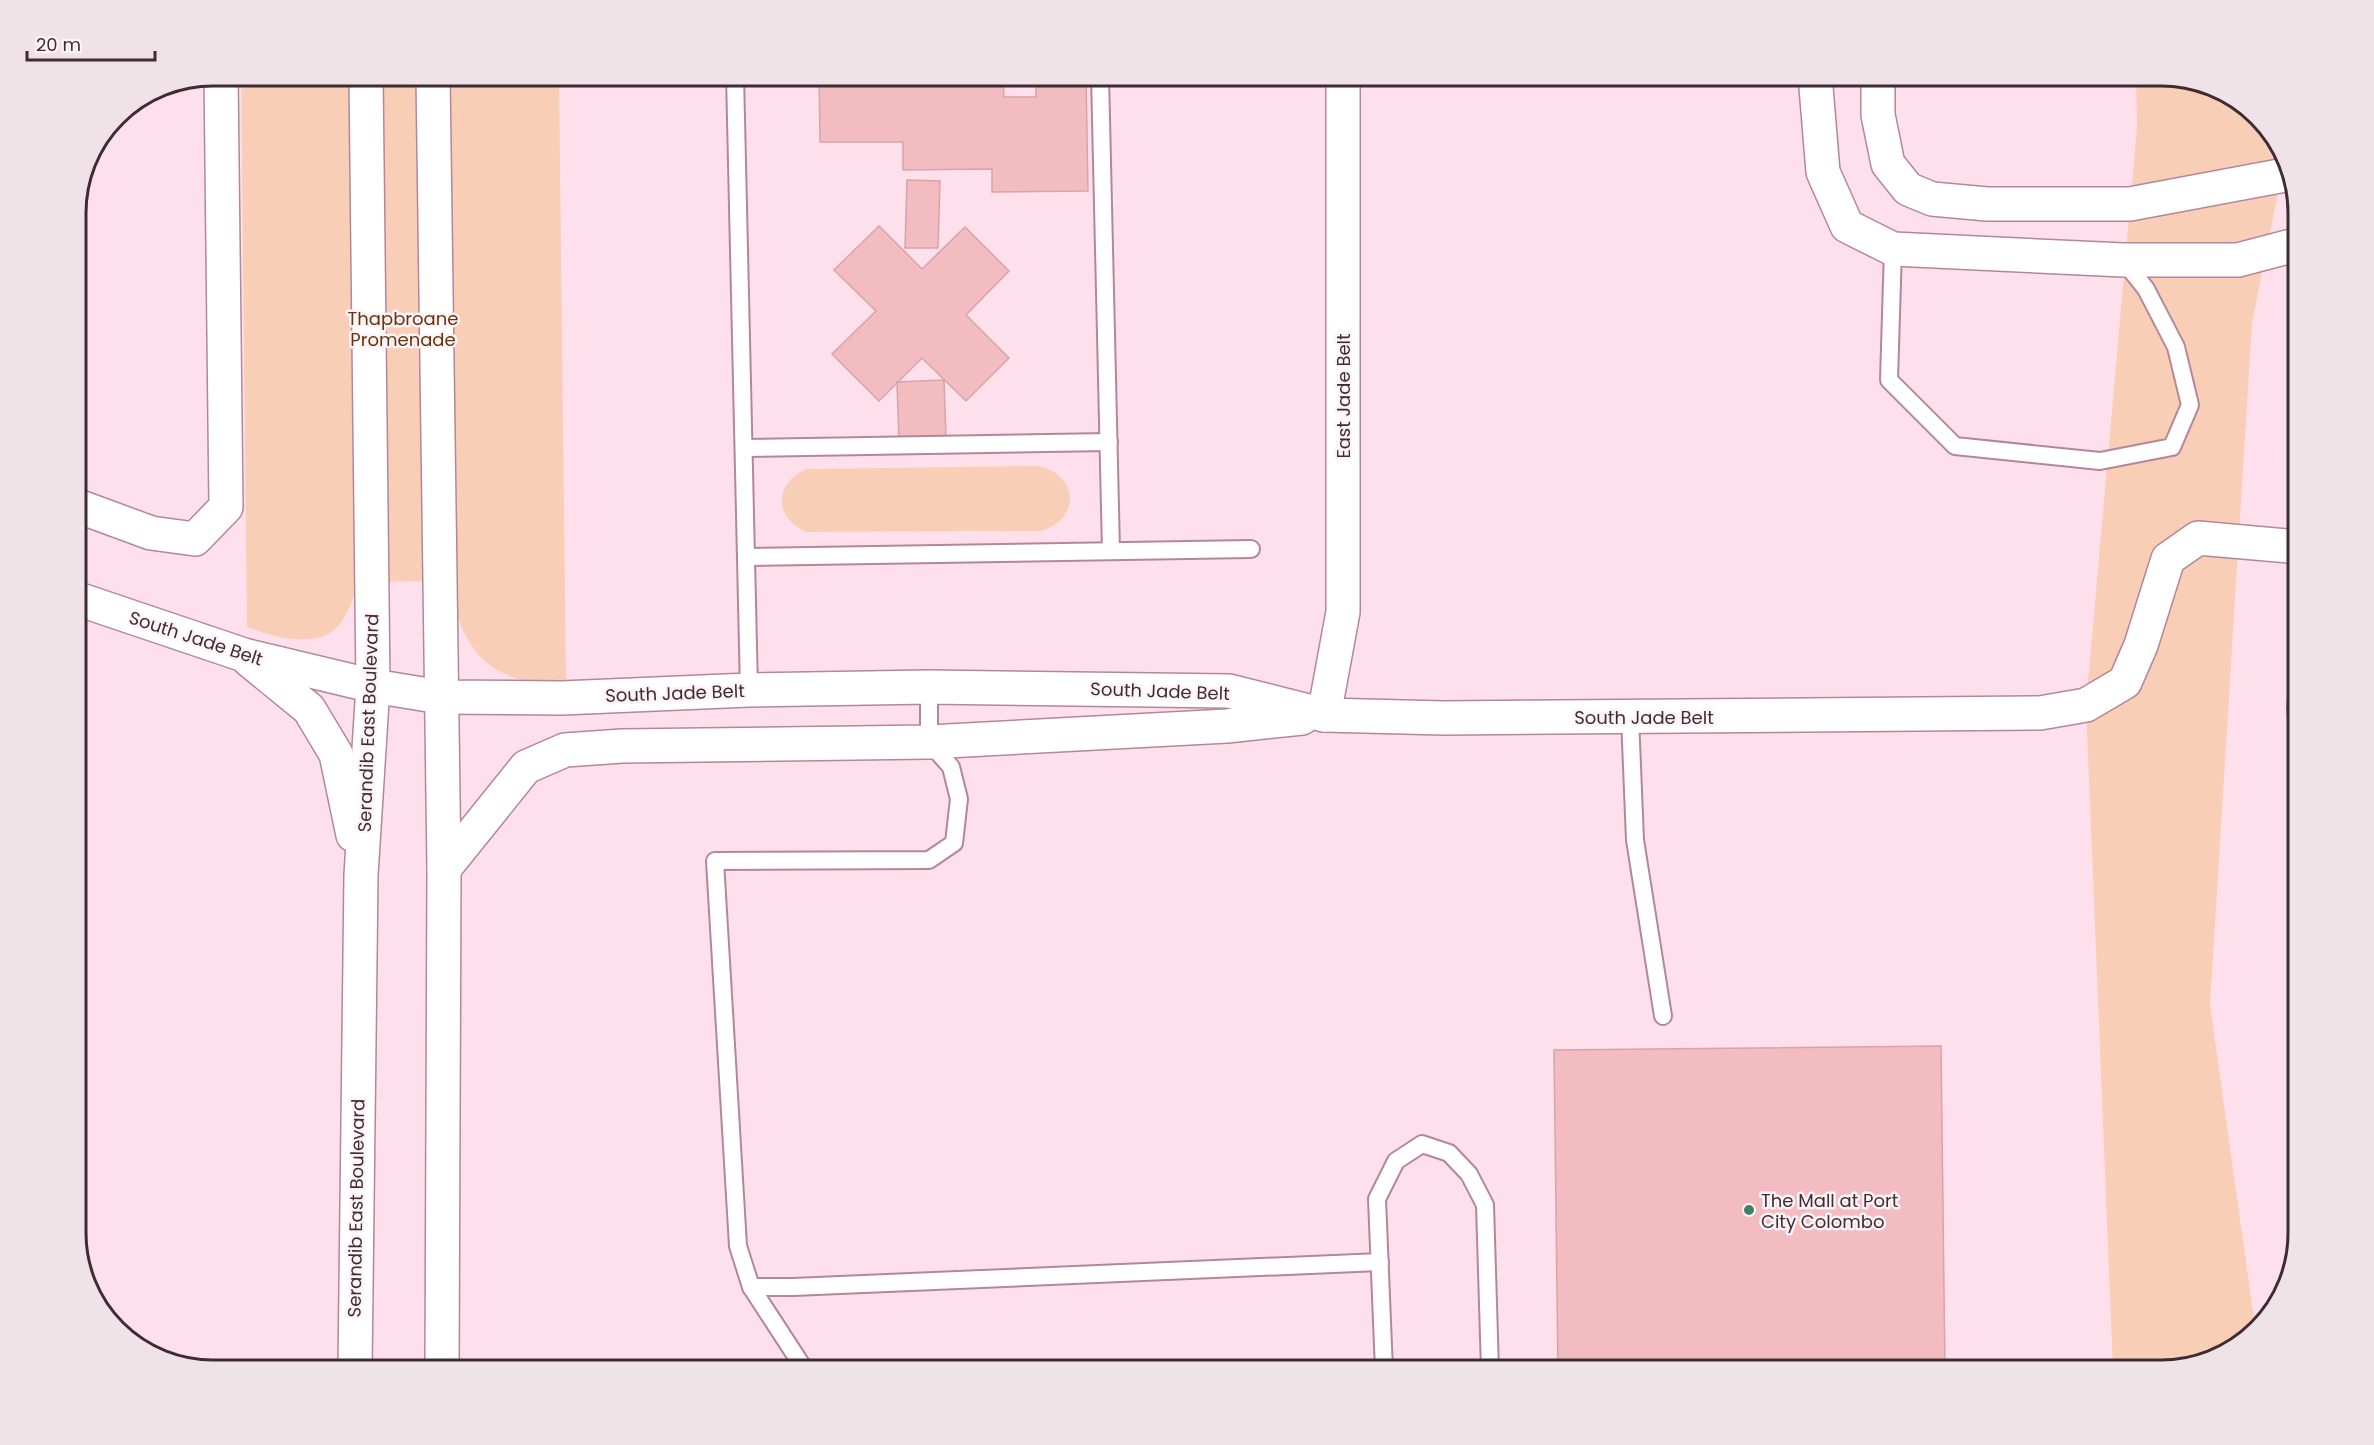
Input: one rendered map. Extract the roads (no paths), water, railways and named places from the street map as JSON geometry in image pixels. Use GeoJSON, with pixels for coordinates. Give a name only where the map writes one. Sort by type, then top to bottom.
{"type":"FeatureCollection","features":[{"type":"Feature","properties":{"kind":"street"},"geometry":{"type":"LineString","coordinates":[[86,509],[151,533],[195,539],[226,507],[221,86]]}},
{"type":"Feature","properties":{"kind":"street","name":"Serandib East Boulevard"},"geometry":{"type":"LineString","coordinates":[[356,1360],[354,1327],[362,875],[373,686],[366,86]]}},
{"type":"Feature","properties":{"kind":"street"},"geometry":{"type":"LineString","coordinates":[[433,86],[444,869],[445,1360]]}},
{"type":"Feature","properties":{"kind":"street","name":"East Jade Belt"},"geometry":{"type":"LineString","coordinates":[[1324,715],[1343,612],[1343,86]]}},
{"type":"Feature","properties":{"kind":"street"},"geometry":{"type":"LineString","coordinates":[[1816,86],[1823,172],[1847,226],[1893,249],[2123,260],[2238,260],[2288,247]]}},
{"type":"Feature","properties":{"kind":"street"},"geometry":{"type":"LineString","coordinates":[[1878,86],[1878,115],[1888,164],[1908,189],[1932,199],[1988,204],[2130,204],[2283,175]]}},
{"type":"Feature","properties":{"kind":"street","name":"South Jade Belt"},"geometry":{"type":"LineString","coordinates":[[86,602],[244,655],[373,686],[441,697],[562,698],[749,690],[929,687],[1229,691],[1324,715],[1443,718],[2040,713],[2086,705],[2125,682],[2140,645],[2168,559],[2198,538],[2288,546]]}},
{"type":"Feature","properties":{"kind":"street"},"geometry":{"type":"LineString","coordinates":[[244,655],[309,709],[336,754],[362,875]]}},
{"type":"Feature","properties":{"kind":"street"},"geometry":{"type":"LineString","coordinates":[[444,869],[526,767],[565,750],[622,746],[929,742],[1227,726],[1324,715]]}},
{"type":"Feature","properties":{"kind":"street"},"geometry":{"type":"LineString","coordinates":[[345,1360],[354,1327]]}},
{"type":"Feature","properties":{"kind":"lane"},"geometry":{"type":"LineString","coordinates":[[735,86],[749,690]]}},
{"type":"Feature","properties":{"kind":"lane"},"geometry":{"type":"LineString","coordinates":[[1100,86],[1111,551]]}},
{"type":"Feature","properties":{"kind":"lane"},"geometry":{"type":"LineString","coordinates":[[1893,249],[1889,380],[1955,446],[2100,461],[2172,447],[2190,405],[2176,347],[2146,289],[2123,260]]}},
{"type":"Feature","properties":{"kind":"lane"},"geometry":{"type":"LineString","coordinates":[[744,448],[1109,442]]}},
{"type":"Feature","properties":{"kind":"lane"},"geometry":{"type":"LineString","coordinates":[[746,558],[1251,549]]}},
{"type":"Feature","properties":{"kind":"lane"},"geometry":{"type":"LineString","coordinates":[[798,1360],[751,1287],[738,1246],[715,861],[929,860],[954,843],[959,799],[951,768],[929,742],[929,687]]}},
{"type":"Feature","properties":{"kind":"lane"},"geometry":{"type":"LineString","coordinates":[[1630,717],[1635,840],[1664,1016]]}},
{"type":"Feature","properties":{"kind":"lane"},"geometry":{"type":"LineString","coordinates":[[1384,1360],[1377,1199],[1396,1161],[1422,1144],[1449,1153],[1469,1174],[1485,1205],[1490,1360]]}},
{"type":"Feature","properties":{"kind":"lane"},"geometry":{"type":"LineString","coordinates":[[751,1287],[1380,1262]]}},
{"type":"Feature","properties":{"kind":"place","name":"The Mall at Port City Colombo"},"geometry":{"type":"Point","coordinates":[1749,1210]}},
{"type":"Feature","properties":{"kind":"park label","name":"Thapbroane Promenade"},"geometry":{"type":"Point","coordinates":[403,328]}}]}
